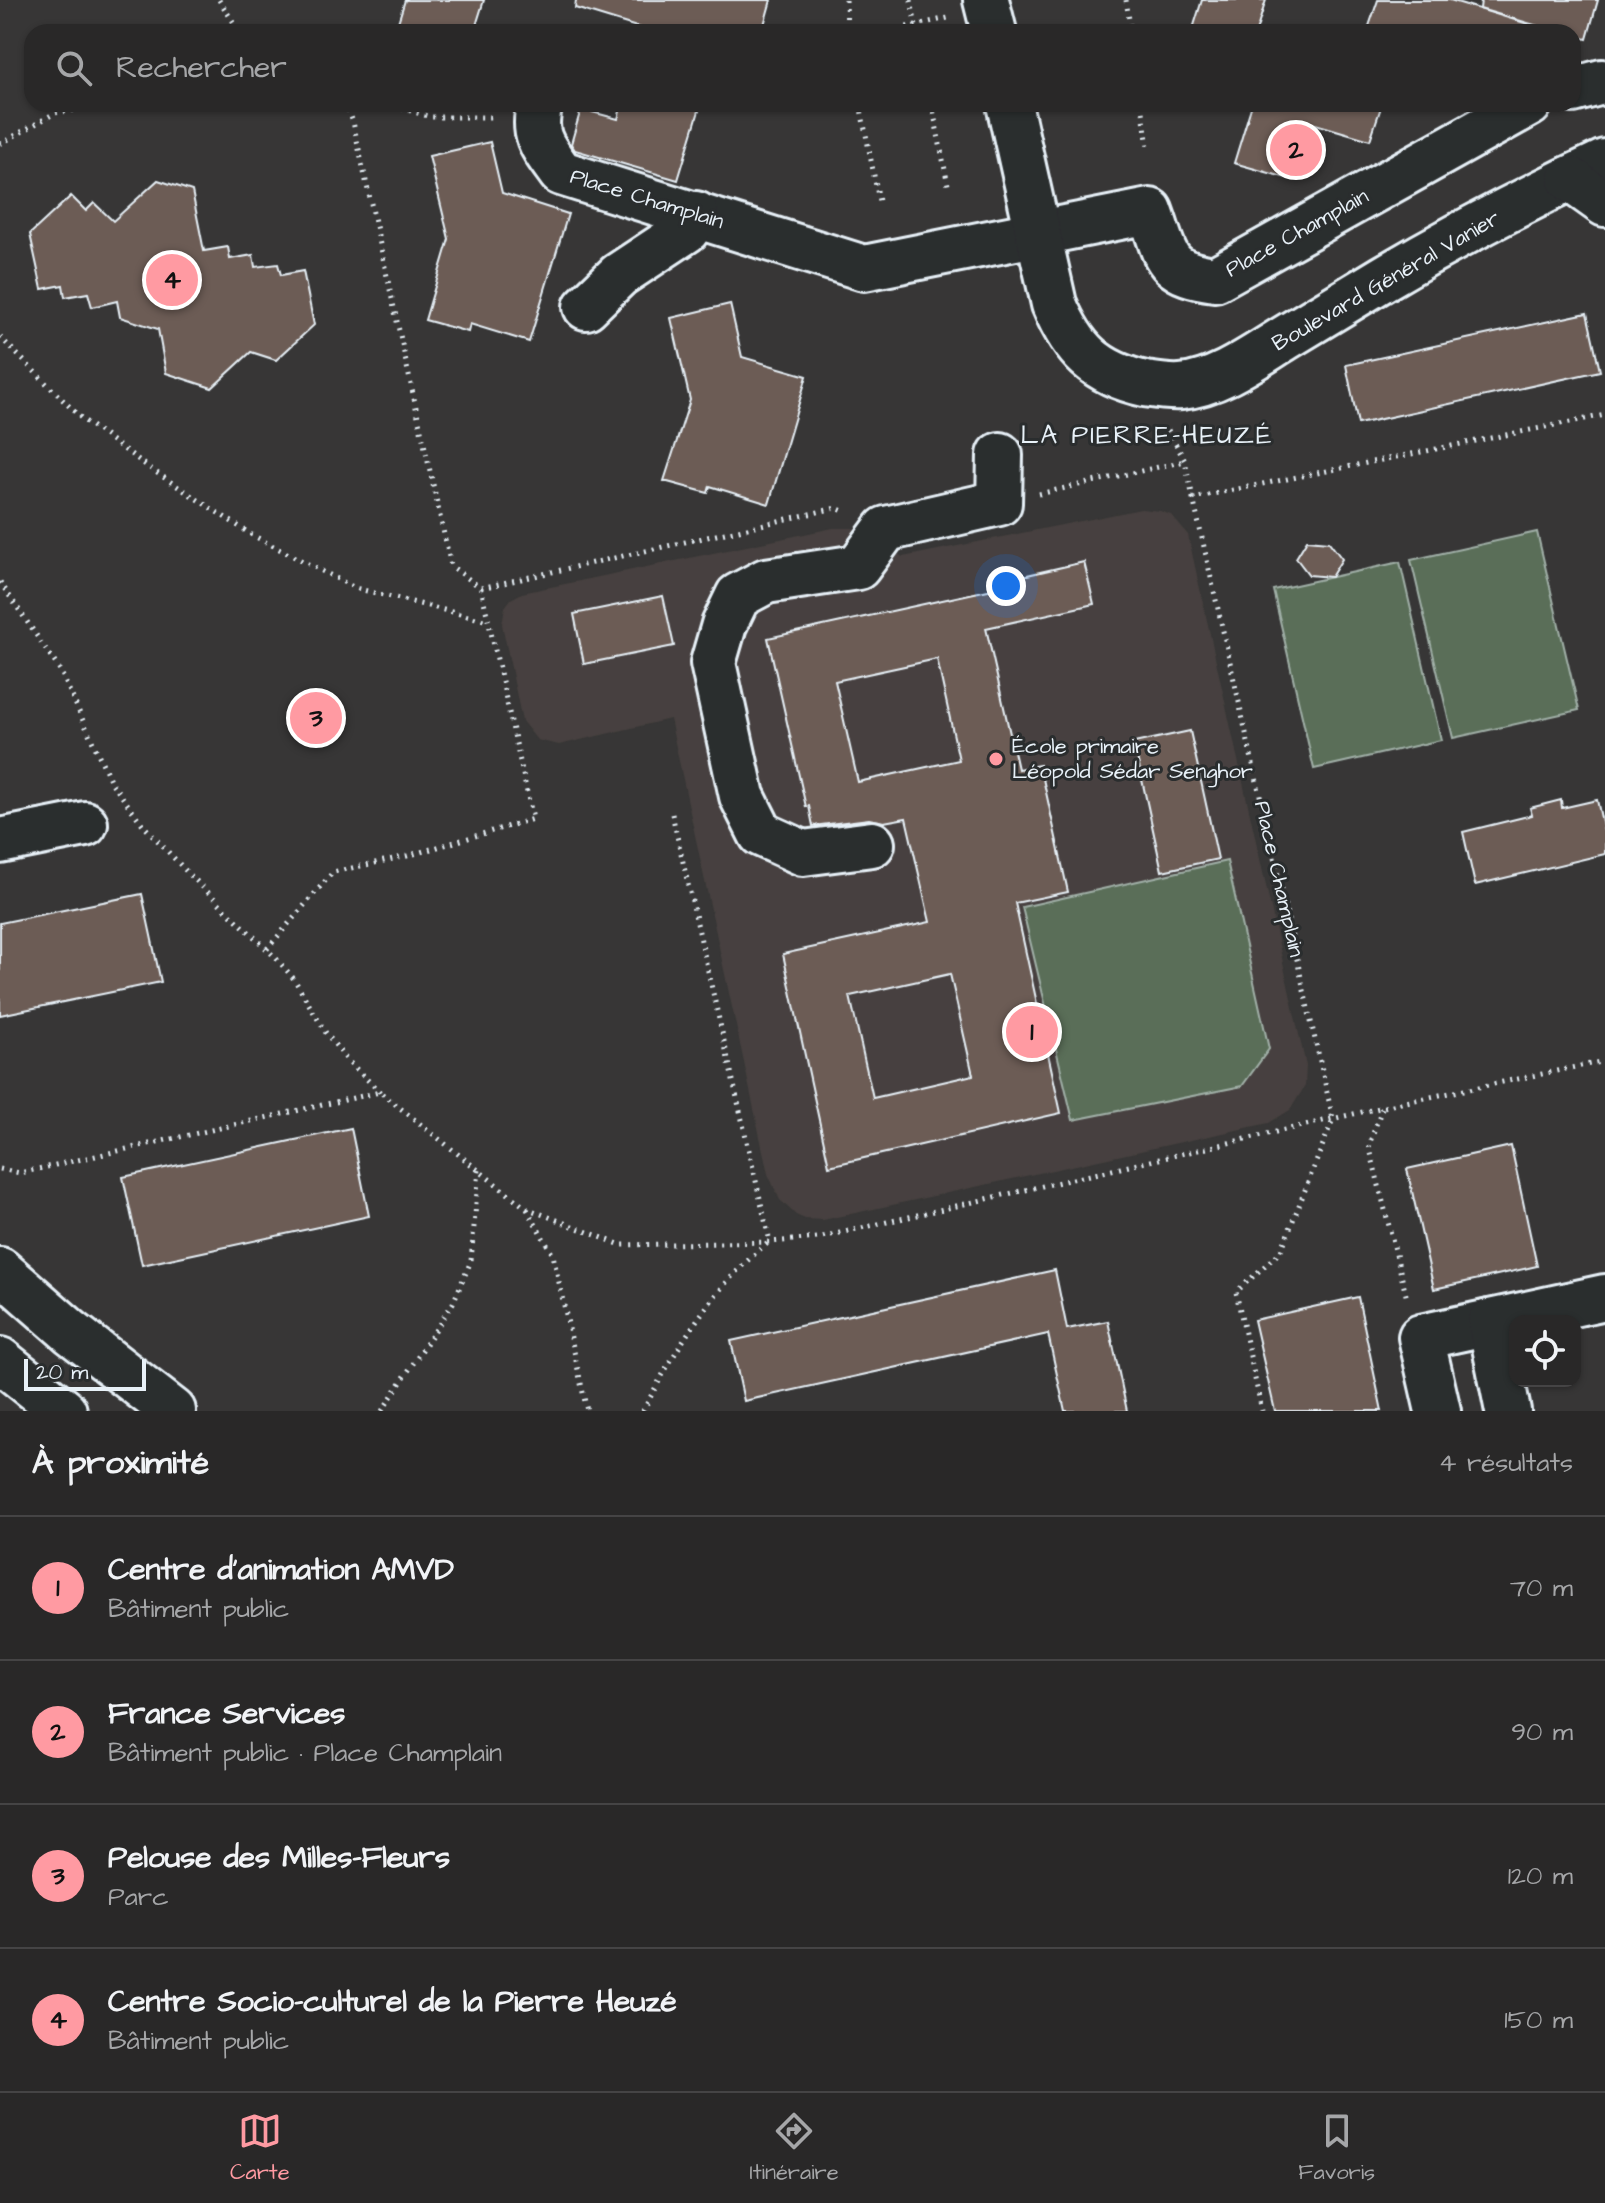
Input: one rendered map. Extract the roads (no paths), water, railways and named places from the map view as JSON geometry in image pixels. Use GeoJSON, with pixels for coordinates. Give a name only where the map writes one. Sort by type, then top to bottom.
{"type":"FeatureCollection","features":[{"type":"Feature","properties":{"kind":"street","name":"Place Champlain"},"geometry":{"type":"LineString","coordinates":[[527,112],[535,120],[540,145],[561,173],[864,268],[1150,211],[1168,260],[1185,275],[1215,279],[1515,112]]}},
{"type":"Feature","properties":{"kind":"street"},"geometry":{"type":"LineString","coordinates":[[1011,112],[1039,233]]}},
{"type":"Feature","properties":{"kind":"street"},"geometry":{"type":"LineString","coordinates":[[1587,170],[1605,204]]}},
{"type":"Feature","properties":{"kind":"street","name":"Boulevard Général Vanier"},"geometry":{"type":"LineString","coordinates":[[1039,233],[1054,304],[1065,331],[1090,360],[1164,405],[1184,387],[1239,367],[1388,275],[1587,170]]}},
{"type":"Feature","properties":{"kind":"street"},"geometry":{"type":"LineString","coordinates":[[586,307],[619,275],[687,230],[696,214]]}},
{"type":"Feature","properties":{"kind":"street"},"geometry":{"type":"LineString","coordinates":[[872,844],[803,853],[761,834],[742,796],[713,663],[724,625],[738,596],[766,581],[858,567],[886,529],[999,503],[1000,455]]}},
{"type":"Feature","properties":{"kind":"street"},"geometry":{"type":"LineString","coordinates":[[0,841],[85,824]]}},
{"type":"Feature","properties":{"kind":"street"},"geometry":{"type":"LineString","coordinates":[[0,1270],[71,1332],[173,1411]]}},
{"type":"Feature","properties":{"kind":"street"},"geometry":{"type":"LineString","coordinates":[[1438,1411],[1421,1337],[1605,1297]]}},
{"type":"Feature","properties":{"kind":"street"},"geometry":{"type":"LineString","coordinates":[[1490,1322],[1508,1411]]}},
{"type":"Feature","properties":{"kind":"street"},"geometry":{"type":"LineString","coordinates":[[0,1360],[64,1411]]}},
{"type":"Feature","properties":{"kind":"place","name":"France Services"},"geometry":{"type":"Point","coordinates":[1296,150]}},
{"type":"Feature","properties":{"kind":"place","name":"Centre Socio-culturel de la Pierre Heuzé"},"geometry":{"type":"Point","coordinates":[172,280]}},
{"type":"Feature","properties":{"kind":"place","name":"Pelouse des Milles-Fleurs"},"geometry":{"type":"Point","coordinates":[316,718]}},
{"type":"Feature","properties":{"kind":"place","name":"École primaire Léopold Sédar Senghor"},"geometry":{"type":"Point","coordinates":[996,759]}},
{"type":"Feature","properties":{"kind":"place","name":"Centre d'animation AMVD"},"geometry":{"type":"Point","coordinates":[1032,1032]}},
{"type":"Feature","properties":{"kind":"district","name":"LA PIERRE-HEUZÉ"},"geometry":{"type":"Point","coordinates":[1147,435]}}]}
